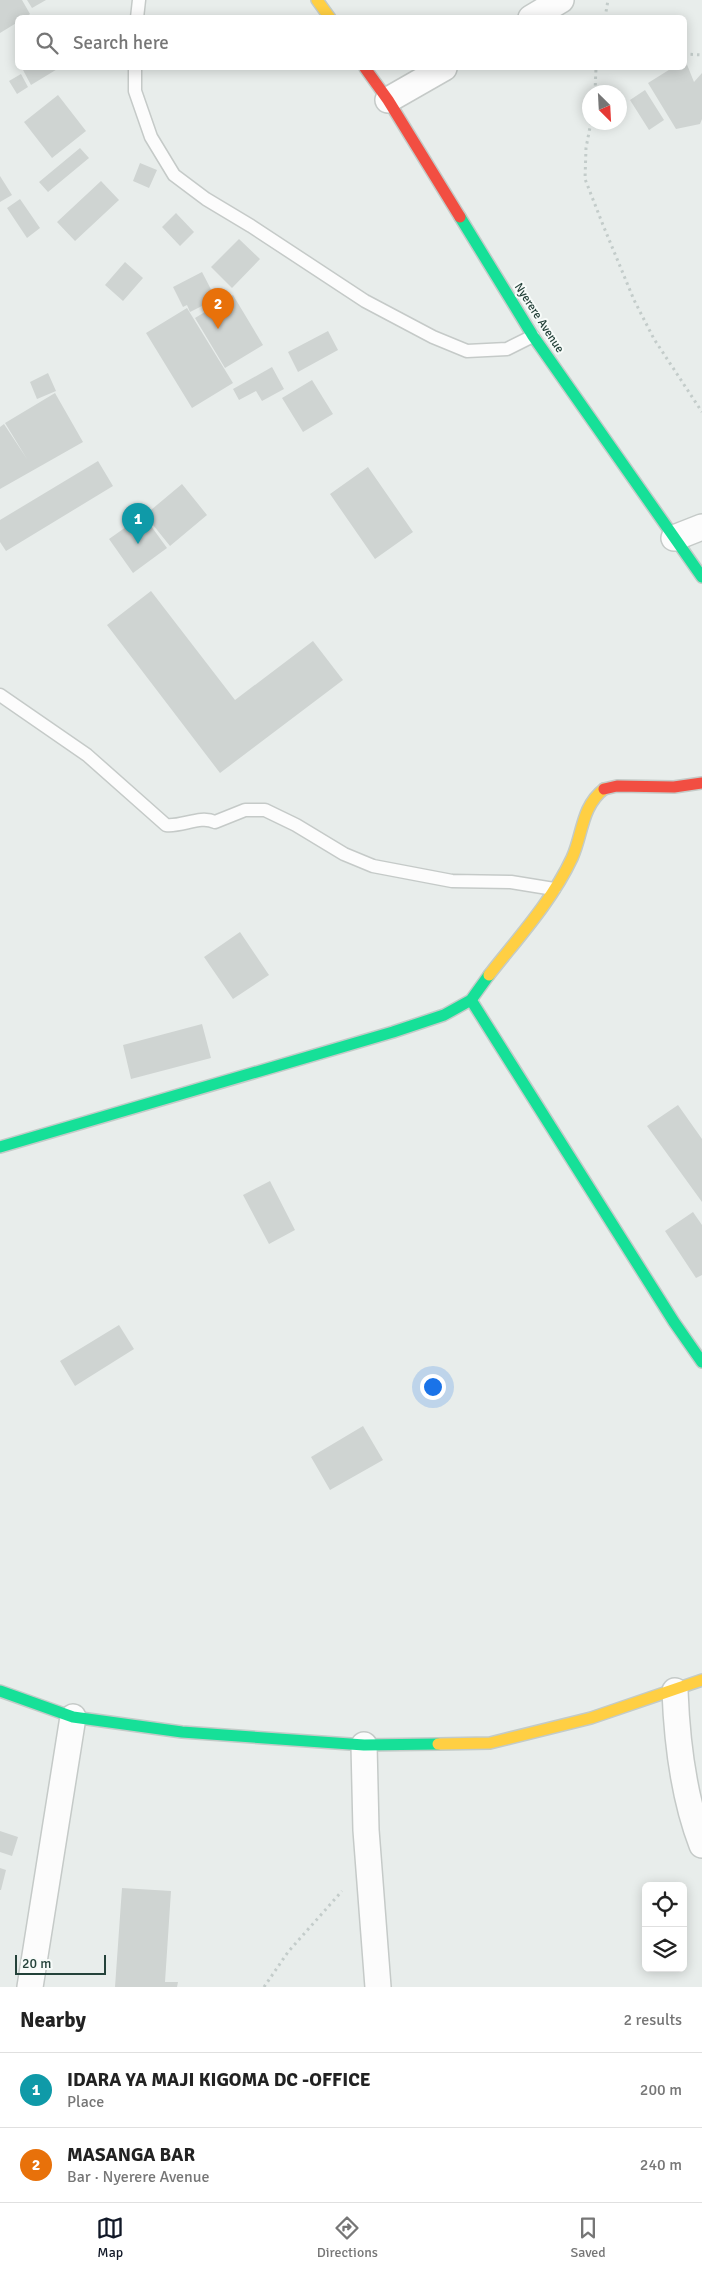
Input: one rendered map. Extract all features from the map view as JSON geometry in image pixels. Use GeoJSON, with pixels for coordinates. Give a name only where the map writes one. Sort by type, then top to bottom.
{"type":"FeatureCollection","features":[{"type":"Feature","properties":{"kind":"street"},"geometry":{"type":"LineString","coordinates":[[317,0],[328,15]]}},
{"type":"Feature","properties":{"kind":"street"},"geometry":{"type":"LineString","coordinates":[[536,15],[561,0]]}},
{"type":"Feature","properties":{"kind":"street","name":"Nyerere Avenue"},"geometry":{"type":"LineString","coordinates":[[366,70],[388,100],[533,336],[702,576]]}},
{"type":"Feature","properties":{"kind":"street"},"geometry":{"type":"LineString","coordinates":[[388,100],[440,70]]}},
{"type":"Feature","properties":{"kind":"street"},"geometry":{"type":"LineString","coordinates":[[674,538],[702,527]]}},
{"type":"Feature","properties":{"kind":"street"},"geometry":{"type":"LineString","coordinates":[[0,1147],[393,1032],[444,1014],[471,1000],[554,889],[572,857],[588,806],[595,796],[604,789],[632,786],[674,787],[702,783]]}},
{"type":"Feature","properties":{"kind":"street"},"geometry":{"type":"LineString","coordinates":[[471,1000],[674,1322],[702,1362]]}},
{"type":"Feature","properties":{"kind":"street"},"geometry":{"type":"LineString","coordinates":[[0,1691],[73,1717],[182,1732],[364,1745],[490,1743],[591,1718],[675,1691],[702,1680]]}},
{"type":"Feature","properties":{"kind":"street"},"geometry":{"type":"LineString","coordinates":[[675,1691],[677,1745],[695,1827],[702,1845]]}},
{"type":"Feature","properties":{"kind":"street"},"geometry":{"type":"LineString","coordinates":[[30,1987],[73,1717]]}},
{"type":"Feature","properties":{"kind":"street"},"geometry":{"type":"LineString","coordinates":[[364,1745],[368,1863],[378,1987]]}},
{"type":"Feature","properties":{"kind":"lane"},"geometry":{"type":"LineString","coordinates":[[137,15],[139,0]]}},
{"type":"Feature","properties":{"kind":"lane"},"geometry":{"type":"LineString","coordinates":[[135,70],[135,92],[151,136],[174,175],[206,199],[251,226],[365,301],[433,337],[467,351],[507,349],[533,336]]}},
{"type":"Feature","properties":{"kind":"lane"},"geometry":{"type":"LineString","coordinates":[[0,695],[88,754],[166,825],[177,826],[195,821],[210,820],[215,822],[245,810],[265,810],[296,825],[344,854],[373,866],[452,880],[511,882],[554,889]]}},
{"type":"Feature","properties":{"kind":"path"},"geometry":{"type":"LineString","coordinates":[[606,15],[608,0]]}},
{"type":"Feature","properties":{"kind":"path"},"geometry":{"type":"LineString","coordinates":[[687,54],[702,54]]}},
{"type":"Feature","properties":{"kind":"path"},"geometry":{"type":"LineString","coordinates":[[595,85],[596,70]]}},
{"type":"Feature","properties":{"kind":"path"},"geometry":{"type":"LineString","coordinates":[[589,130],[586,148],[585,179],[603,225],[634,300],[654,339],[702,412]]}},
{"type":"Feature","properties":{"kind":"path"},"geometry":{"type":"LineString","coordinates":[[264,1987],[288,1952],[368,1863]]}},
{"type":"Feature","properties":{"kind":"building"},"geometry":{"type":"Polygon","coordinates":[[[0,0],[22,0],[30,14],[15,15],[15,24],[0,33],[0,0]]]}},
{"type":"Feature","properties":{"kind":"building"},"geometry":{"type":"Polygon","coordinates":[[[27,0],[46,0],[32,8],[27,0]]]}},
{"type":"Feature","properties":{"kind":"building"},"geometry":{"type":"Polygon","coordinates":[[[687,64],[694,82],[702,73],[702,119],[700,124],[676,129],[648,83],[669,70],[687,70],[687,64]]]}},
{"type":"Feature","properties":{"kind":"building"},"geometry":{"type":"Polygon","coordinates":[[[23,70],[56,70],[31,85],[23,70]]]}},
{"type":"Feature","properties":{"kind":"building"},"geometry":{"type":"Polygon","coordinates":[[[21,74],[28,87],[17,94],[9,81],[21,74]]]}},
{"type":"Feature","properties":{"kind":"building"},"geometry":{"type":"Polygon","coordinates":[[[645,90],[664,120],[649,130],[630,100],[645,90]]]}},
{"type":"Feature","properties":{"kind":"building"},"geometry":{"type":"Polygon","coordinates":[[[58,95],[86,131],[52,158],[24,122],[58,95]]]}},
{"type":"Feature","properties":{"kind":"building"},"geometry":{"type":"Polygon","coordinates":[[[80,148],[89,158],[48,192],[39,182],[80,148]]]}},
{"type":"Feature","properties":{"kind":"building"},"geometry":{"type":"Polygon","coordinates":[[[140,163],[157,170],[149,188],[133,181],[140,163]]]}},
{"type":"Feature","properties":{"kind":"building"},"geometry":{"type":"Polygon","coordinates":[[[0,176],[12,195],[0,202],[0,176]]]}},
{"type":"Feature","properties":{"kind":"building"},"geometry":{"type":"Polygon","coordinates":[[[101,181],[119,200],[75,241],[57,222],[101,181]]]}},
{"type":"Feature","properties":{"kind":"building"},"geometry":{"type":"Polygon","coordinates":[[[20,199],[40,228],[27,238],[7,208],[20,199]]]}},
{"type":"Feature","properties":{"kind":"building"},"geometry":{"type":"Polygon","coordinates":[[[176,213],[194,232],[180,246],[162,227],[176,213]]]}},
{"type":"Feature","properties":{"kind":"building"},"geometry":{"type":"Polygon","coordinates":[[[239,239],[260,259],[232,288],[211,267],[239,239]]]}},
{"type":"Feature","properties":{"kind":"building"},"geometry":{"type":"Polygon","coordinates":[[[125,262],[143,278],[123,301],[105,285],[125,262]]]}},
{"type":"Feature","properties":{"kind":"building"},"geometry":{"type":"Polygon","coordinates":[[[202,272],[216,299],[190,312],[187,305],[183,307],[173,287],[202,272]]]}},
{"type":"Feature","properties":{"kind":"building"},"geometry":{"type":"Polygon","coordinates":[[[233,295],[263,345],[225,368],[195,318],[233,295]]]}},
{"type":"Feature","properties":{"kind":"building"},"geometry":{"type":"Polygon","coordinates":[[[187,308],[233,383],[192,408],[146,333],[187,308]]]}},
{"type":"Feature","properties":{"kind":"building"},"geometry":{"type":"Polygon","coordinates":[[[328,331],[338,350],[298,372],[288,352],[328,331]]]}},
{"type":"Feature","properties":{"kind":"building"},"geometry":{"type":"Polygon","coordinates":[[[272,367],[284,389],[262,401],[256,391],[239,400],[233,389],[272,367]]]}},
{"type":"Feature","properties":{"kind":"building"},"geometry":{"type":"Polygon","coordinates":[[[48,373],[56,391],[37,399],[30,382],[48,373]]]}},
{"type":"Feature","properties":{"kind":"building"},"geometry":{"type":"Polygon","coordinates":[[[312,380],[333,414],[303,432],[282,398],[312,380]]]}},
{"type":"Feature","properties":{"kind":"building"},"geometry":{"type":"Polygon","coordinates":[[[55,393],[83,442],[0,489],[0,427],[4,424],[27,459],[5,423],[55,393]]]}},
{"type":"Feature","properties":{"kind":"building"},"geometry":{"type":"Polygon","coordinates":[[[98,461],[113,486],[6,551],[0,542],[0,520],[98,461]]]}},
{"type":"Feature","properties":{"kind":"building"},"geometry":{"type":"Polygon","coordinates":[[[368,467],[413,532],[375,559],[330,494],[368,467]]]}},
{"type":"Feature","properties":{"kind":"building"},"geometry":{"type":"Polygon","coordinates":[[[182,484],[207,515],[170,546],[145,515],[182,484]]]}},
{"type":"Feature","properties":{"kind":"building"},"geometry":{"type":"Polygon","coordinates":[[[143,515],[167,548],[133,573],[109,539],[143,515]]]}},
{"type":"Feature","properties":{"kind":"building"},"geometry":{"type":"Polygon","coordinates":[[[151,591],[235,700],[313,641],[343,680],[220,773],[107,625],[151,591]]]}},
{"type":"Feature","properties":{"kind":"building"},"geometry":{"type":"Polygon","coordinates":[[[240,932],[269,975],[233,999],[204,957],[240,932]]]}},
{"type":"Feature","properties":{"kind":"building"},"geometry":{"type":"Polygon","coordinates":[[[202,1024],[211,1058],[131,1079],[123,1045],[202,1024]]]}},
{"type":"Feature","properties":{"kind":"building"},"geometry":{"type":"Polygon","coordinates":[[[678,1105],[702,1139],[702,1202],[647,1126],[678,1105]]]}},
{"type":"Feature","properties":{"kind":"building"},"geometry":{"type":"Polygon","coordinates":[[[270,1181],[295,1230],[269,1244],[243,1195],[270,1181]]]}},
{"type":"Feature","properties":{"kind":"building"},"geometry":{"type":"Polygon","coordinates":[[[693,1212],[702,1225],[702,1275],[696,1278],[665,1231],[693,1212]]]}},
{"type":"Feature","properties":{"kind":"building"},"geometry":{"type":"Polygon","coordinates":[[[119,1325],[134,1349],[75,1386],[60,1361],[119,1325]]]}},
{"type":"Feature","properties":{"kind":"building"},"geometry":{"type":"Polygon","coordinates":[[[363,1426],[383,1460],[330,1490],[311,1457],[363,1426]]]}},
{"type":"Feature","properties":{"kind":"building"},"geometry":{"type":"Polygon","coordinates":[[[0,1831],[18,1837],[12,1856],[0,1852],[0,1831]]]}},
{"type":"Feature","properties":{"kind":"building"},"geometry":{"type":"Polygon","coordinates":[[[0,1868],[6,1870],[1,1890],[0,1890],[0,1868]]]}},
{"type":"Feature","properties":{"kind":"building"},"geometry":{"type":"Polygon","coordinates":[[[122,1888],[171,1891],[165,1982],[178,1982],[177,1987],[115,1987],[122,1888]]]}},
{"type":"Feature","properties":{"kind":"traffic: fast"},"geometry":{"type":"LineString","coordinates":[[460,217],[533,336],[702,577]]}},
{"type":"Feature","properties":{"kind":"traffic: fast"},"geometry":{"type":"LineString","coordinates":[[0,1147],[393,1032],[444,1015],[471,1000],[489,975]]}},
{"type":"Feature","properties":{"kind":"traffic: fast"},"geometry":{"type":"LineString","coordinates":[[471,1000],[674,1322],[702,1362]]}},
{"type":"Feature","properties":{"kind":"traffic: fast"},"geometry":{"type":"LineString","coordinates":[[0,1691],[73,1717],[182,1732],[364,1745],[438,1744]]}},
{"type":"Feature","properties":{"kind":"traffic: slow"},"geometry":{"type":"LineString","coordinates":[[317,0],[328,15]]}},
{"type":"Feature","properties":{"kind":"traffic: slow"},"geometry":{"type":"LineString","coordinates":[[489,975],[534,919],[555,889],[576,849],[587,812],[596,796],[604,789]]}},
{"type":"Feature","properties":{"kind":"traffic: slow"},"geometry":{"type":"LineString","coordinates":[[438,1744],[490,1743],[591,1718],[702,1680]]}},
{"type":"Feature","properties":{"kind":"traffic: jam"},"geometry":{"type":"LineString","coordinates":[[366,70],[388,100],[460,217]]}},
{"type":"Feature","properties":{"kind":"traffic: jam"},"geometry":{"type":"LineString","coordinates":[[604,789],[617,786],[674,787],[702,783]]}},
{"type":"Feature","properties":{"kind":"place","name":"MASANGA BAR"},"geometry":{"type":"Point","coordinates":[218,329]}},
{"type":"Feature","properties":{"kind":"place","name":"IDARA YA MAJI KIGOMA DC -OFFICE"},"geometry":{"type":"Point","coordinates":[138,544]}}]}
